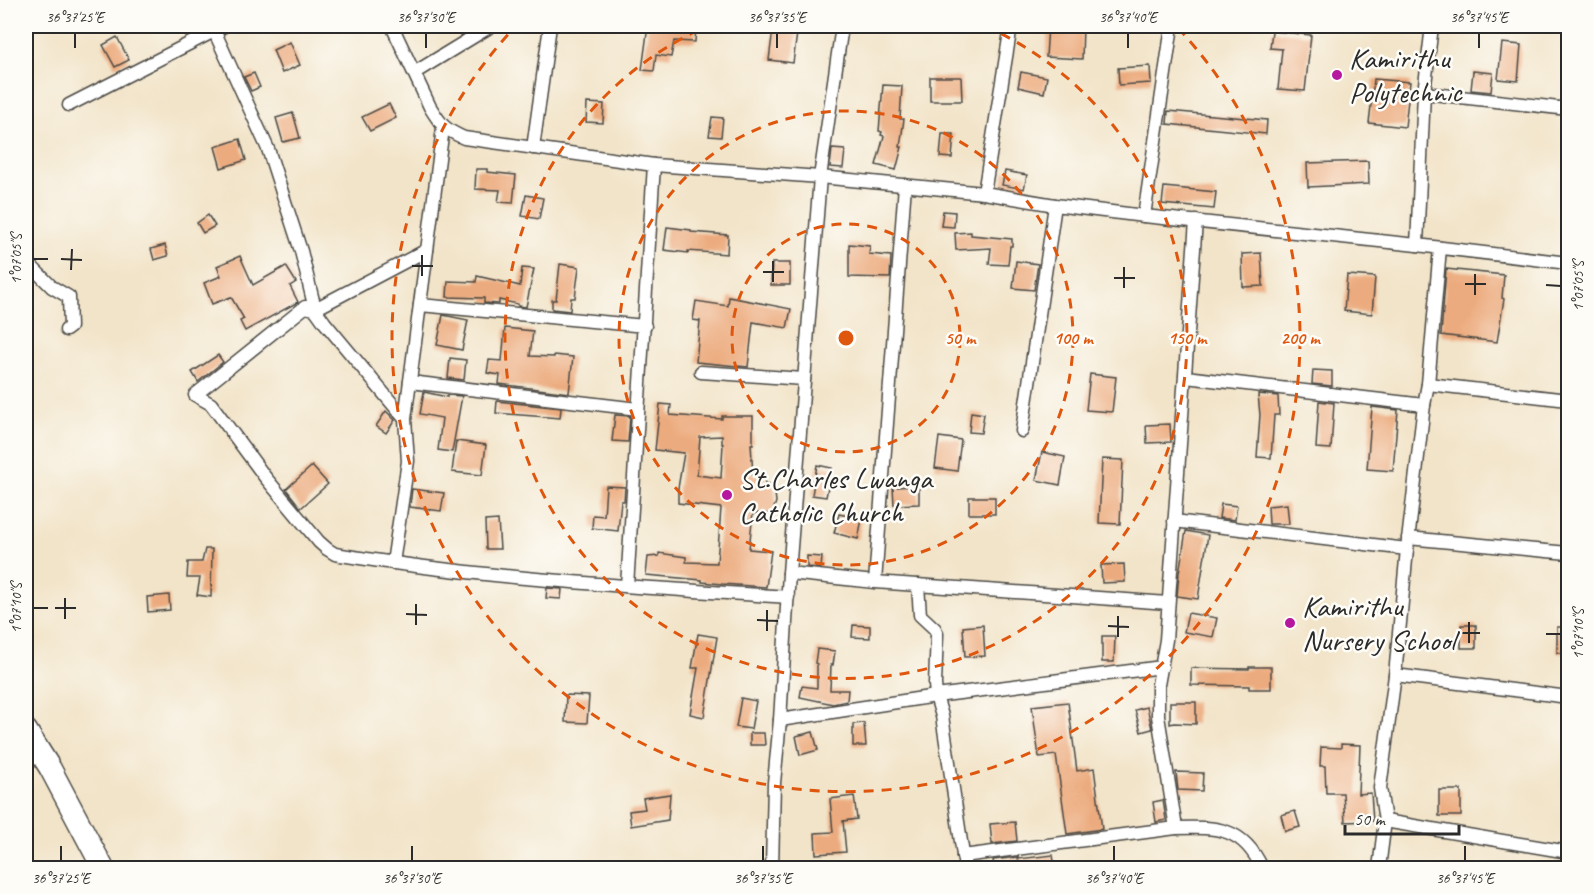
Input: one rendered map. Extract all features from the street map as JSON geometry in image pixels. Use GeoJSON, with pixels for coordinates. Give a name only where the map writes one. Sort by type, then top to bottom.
{"type":"FeatureCollection","features":[{"type":"Feature","properties":{"kind":"highway"},"geometry":{"type":"LineString","coordinates":[[26,730],[50,768],[103,868]]}},
{"type":"Feature","properties":{"kind":"street"},"geometry":{"type":"LineString","coordinates":[[392,26],[430,107],[443,128],[464,138],[654,165],[820,177],[984,193],[1144,216],[1569,263]]}},
{"type":"Feature","properties":{"kind":"street"},"geometry":{"type":"LineString","coordinates":[[414,73],[491,26]]}},
{"type":"Feature","properties":{"kind":"street"},"geometry":{"type":"LineString","coordinates":[[533,148],[550,26]]}},
{"type":"Feature","properties":{"kind":"street"},"geometry":{"type":"LineString","coordinates":[[772,868],[774,783],[820,177],[842,26]]}},
{"type":"Feature","properties":{"kind":"street"},"geometry":{"type":"LineString","coordinates":[[984,193],[1011,26]]}},
{"type":"Feature","properties":{"kind":"street"},"geometry":{"type":"LineString","coordinates":[[1144,216],[1172,26]]}},
{"type":"Feature","properties":{"kind":"street"},"geometry":{"type":"LineString","coordinates":[[1417,245],[1424,93],[1432,26]]}},
{"type":"Feature","properties":{"kind":"street"},"geometry":{"type":"LineString","coordinates":[[69,105],[217,27],[268,149],[301,251],[315,309],[324,323],[405,419]]}},
{"type":"Feature","properties":{"kind":"street"},"geometry":{"type":"LineString","coordinates":[[1424,93],[1569,109]]}},
{"type":"Feature","properties":{"kind":"street"},"geometry":{"type":"LineString","coordinates":[[393,563],[408,461],[405,419],[443,128]]}},
{"type":"Feature","properties":{"kind":"street"},"geometry":{"type":"LineString","coordinates":[[627,586],[654,165]]}},
{"type":"Feature","properties":{"kind":"street"},"geometry":{"type":"LineString","coordinates":[[875,582],[905,185]]}},
{"type":"Feature","properties":{"kind":"street"},"geometry":{"type":"LineString","coordinates":[[1022,431],[1055,205]]}},
{"type":"Feature","properties":{"kind":"street"},"geometry":{"type":"LineString","coordinates":[[1176,828],[1158,716],[1158,685],[1166,640],[1196,221]]}},
{"type":"Feature","properties":{"kind":"street"},"geometry":{"type":"LineString","coordinates":[[1379,868],[1385,821],[1380,788],[1428,384],[1440,248]]}},
{"type":"Feature","properties":{"kind":"street"},"geometry":{"type":"LineString","coordinates":[[427,250],[315,309],[304,307],[195,395],[211,404],[265,477],[327,549],[335,554],[393,563],[505,576],[788,597]]}},
{"type":"Feature","properties":{"kind":"street"},"geometry":{"type":"LineString","coordinates":[[26,261],[52,287],[69,297],[70,327],[66,330]]}},
{"type":"Feature","properties":{"kind":"street"},"geometry":{"type":"LineString","coordinates":[[420,306],[645,326]]}},
{"type":"Feature","properties":{"kind":"street"},"geometry":{"type":"LineString","coordinates":[[701,372],[804,380]]}},
{"type":"Feature","properties":{"kind":"street"},"geometry":{"type":"LineString","coordinates":[[1186,377],[1424,405]]}},
{"type":"Feature","properties":{"kind":"street"},"geometry":{"type":"LineString","coordinates":[[410,382],[638,410]]}},
{"type":"Feature","properties":{"kind":"street"},"geometry":{"type":"LineString","coordinates":[[1428,384],[1569,400]]}},
{"type":"Feature","properties":{"kind":"street"},"geometry":{"type":"LineString","coordinates":[[1174,521],[1408,543],[1569,553]]}},
{"type":"Feature","properties":{"kind":"street"},"geometry":{"type":"LineString","coordinates":[[789,573],[875,582],[1168,603]]}},
{"type":"Feature","properties":{"kind":"street"},"geometry":{"type":"LineString","coordinates":[[918,585],[920,615],[935,629],[937,634],[936,696],[942,716],[964,862],[1176,828],[1200,827],[1223,830],[1239,837],[1258,859],[1262,868]]}},
{"type":"Feature","properties":{"kind":"street"},"geometry":{"type":"LineString","coordinates":[[780,720],[936,696],[1162,668]]}},
{"type":"Feature","properties":{"kind":"street"},"geometry":{"type":"LineString","coordinates":[[1395,675],[1569,697]]}},
{"type":"Feature","properties":{"kind":"street"},"geometry":{"type":"LineString","coordinates":[[1385,821],[1569,852]]}},
{"type":"Feature","properties":{"kind":"building"},"geometry":{"type":"Polygon","coordinates":[[[648,26],[696,27],[695,42],[674,41],[671,57],[656,55],[654,71],[642,70],[648,26]]]}},
{"type":"Feature","properties":{"kind":"building"},"geometry":{"type":"Polygon","coordinates":[[[1048,26],[1083,26],[1082,59],[1046,57],[1048,26]]]}},
{"type":"Feature","properties":{"kind":"building"},"geometry":{"type":"Polygon","coordinates":[[[773,29],[797,33],[793,63],[769,60],[773,29]]]}},
{"type":"Feature","properties":{"kind":"building"},"geometry":{"type":"Polygon","coordinates":[[[1272,31],[1311,35],[1305,91],[1278,89],[1282,49],[1270,48],[1272,31]]]}},
{"type":"Feature","properties":{"kind":"building"},"geometry":{"type":"Polygon","coordinates":[[[117,37],[129,60],[115,67],[103,45],[117,37]]]}},
{"type":"Feature","properties":{"kind":"building"},"geometry":{"type":"Polygon","coordinates":[[[290,42],[300,65],[282,73],[273,50],[290,42]]]}},
{"type":"Feature","properties":{"kind":"building"},"geometry":{"type":"Polygon","coordinates":[[[1502,43],[1521,45],[1518,81],[1498,79],[1502,43]]]}},
{"type":"Feature","properties":{"kind":"building"},"geometry":{"type":"Polygon","coordinates":[[[1150,66],[1151,83],[1119,85],[1118,68],[1150,66]]]}},
{"type":"Feature","properties":{"kind":"building"},"geometry":{"type":"Polygon","coordinates":[[[1473,71],[1493,73],[1491,92],[1471,90],[1473,71]]]}},
{"type":"Feature","properties":{"kind":"building"},"geometry":{"type":"Polygon","coordinates":[[[1021,72],[1047,77],[1044,93],[1018,87],[1021,72]]]}},
{"type":"Feature","properties":{"kind":"building"},"geometry":{"type":"Polygon","coordinates":[[[254,73],[260,87],[251,91],[244,77],[254,73]]]}},
{"type":"Feature","properties":{"kind":"building"},"geometry":{"type":"Polygon","coordinates":[[[930,77],[961,77],[962,101],[930,101],[930,77]]]}},
{"type":"Feature","properties":{"kind":"building"},"geometry":{"type":"Polygon","coordinates":[[[1374,79],[1410,82],[1405,127],[1369,123],[1374,79]]]}},
{"type":"Feature","properties":{"kind":"building"},"geometry":{"type":"Polygon","coordinates":[[[883,85],[902,86],[900,119],[904,119],[900,147],[902,147],[896,170],[876,165],[884,136],[879,131],[883,85]]]}},
{"type":"Feature","properties":{"kind":"building"},"geometry":{"type":"Polygon","coordinates":[[[587,103],[604,104],[603,123],[586,122],[587,103]]]}},
{"type":"Feature","properties":{"kind":"building"},"geometry":{"type":"Polygon","coordinates":[[[389,104],[396,118],[370,131],[362,117],[389,104]]]}},
{"type":"Feature","properties":{"kind":"building"},"geometry":{"type":"Polygon","coordinates":[[[1168,111],[1267,120],[1266,134],[1167,124],[1168,111]]]}},
{"type":"Feature","properties":{"kind":"building"},"geometry":{"type":"Polygon","coordinates":[[[293,113],[300,138],[283,142],[276,118],[293,113]]]}},
{"type":"Feature","properties":{"kind":"building"},"geometry":{"type":"Polygon","coordinates":[[[712,117],[723,118],[721,137],[709,136],[712,117]]]}},
{"type":"Feature","properties":{"kind":"building"},"geometry":{"type":"Polygon","coordinates":[[[942,134],[954,134],[952,158],[940,157],[942,134]]]}},
{"type":"Feature","properties":{"kind":"building"},"geometry":{"type":"Polygon","coordinates":[[[240,139],[246,160],[221,168],[215,147],[240,139]]]}},
{"type":"Feature","properties":{"kind":"building"},"geometry":{"type":"Polygon","coordinates":[[[832,149],[845,150],[843,168],[830,167],[832,149]]]}},
{"type":"Feature","properties":{"kind":"building"},"geometry":{"type":"Polygon","coordinates":[[[1368,161],[1369,184],[1308,187],[1307,163],[1368,161]]]}},
{"type":"Feature","properties":{"kind":"building"},"geometry":{"type":"Polygon","coordinates":[[[476,169],[516,175],[513,203],[498,202],[500,190],[475,189],[476,169]]]}},
{"type":"Feature","properties":{"kind":"building"},"geometry":{"type":"Polygon","coordinates":[[[1005,171],[1027,175],[1024,189],[1002,185],[1005,171]]]}},
{"type":"Feature","properties":{"kind":"building"},"geometry":{"type":"Polygon","coordinates":[[[1164,187],[1216,192],[1214,209],[1162,204],[1164,187]]]}},
{"type":"Feature","properties":{"kind":"building"},"geometry":{"type":"Polygon","coordinates":[[[526,195],[543,198],[539,219],[522,216],[526,195]]]}},
{"type":"Feature","properties":{"kind":"building"},"geometry":{"type":"Polygon","coordinates":[[[943,211],[955,212],[954,227],[941,226],[943,211]]]}},
{"type":"Feature","properties":{"kind":"building"},"geometry":{"type":"Polygon","coordinates":[[[208,215],[215,226],[203,233],[197,223],[208,215]]]}},
{"type":"Feature","properties":{"kind":"building"},"geometry":{"type":"Polygon","coordinates":[[[667,227],[691,230],[691,232],[728,235],[727,254],[664,250],[667,227]]]}},
{"type":"Feature","properties":{"kind":"building"},"geometry":{"type":"Polygon","coordinates":[[[971,232],[971,235],[1012,239],[1008,265],[989,264],[991,248],[956,250],[955,233],[971,232]]]}},
{"type":"Feature","properties":{"kind":"building"},"geometry":{"type":"Polygon","coordinates":[[[849,244],[870,246],[869,254],[891,256],[890,278],[849,277],[849,244]]]}},
{"type":"Feature","properties":{"kind":"building"},"geometry":{"type":"Polygon","coordinates":[[[165,245],[168,256],[154,260],[151,249],[165,245]]]}},
{"type":"Feature","properties":{"kind":"building"},"geometry":{"type":"Polygon","coordinates":[[[1261,253],[1263,286],[1243,287],[1242,254],[1261,253]]]}},
{"type":"Feature","properties":{"kind":"building"},"geometry":{"type":"Polygon","coordinates":[[[240,256],[253,285],[286,266],[296,282],[290,286],[298,302],[245,331],[240,321],[244,319],[231,297],[212,304],[204,283],[221,276],[217,266],[240,256]]]}},
{"type":"Feature","properties":{"kind":"building"},"geometry":{"type":"Polygon","coordinates":[[[1016,261],[1038,264],[1034,290],[1013,288],[1016,261]]]}},
{"type":"Feature","properties":{"kind":"building"},"geometry":{"type":"Polygon","coordinates":[[[772,263],[790,263],[790,285],[771,285],[772,263]]]}},
{"type":"Feature","properties":{"kind":"building"},"geometry":{"type":"Polygon","coordinates":[[[560,264],[579,267],[575,298],[571,298],[570,311],[552,309],[552,300],[556,300],[560,264]]]}},
{"type":"Feature","properties":{"kind":"building"},"geometry":{"type":"Polygon","coordinates":[[[522,268],[534,269],[526,307],[499,300],[499,304],[484,303],[484,298],[447,297],[448,281],[476,282],[477,276],[520,286],[522,268]]]}},
{"type":"Feature","properties":{"kind":"building"},"geometry":{"type":"Polygon","coordinates":[[[1446,269],[1504,275],[1502,298],[1504,299],[1497,342],[1441,335],[1446,269]]]}},
{"type":"Feature","properties":{"kind":"building"},"geometry":{"type":"Polygon","coordinates":[[[1347,275],[1375,277],[1372,314],[1344,311],[1347,275]]]}},
{"type":"Feature","properties":{"kind":"building"},"geometry":{"type":"Polygon","coordinates":[[[729,297],[791,309],[787,328],[753,322],[748,367],[696,362],[700,321],[693,320],[696,301],[728,306],[729,297]]]}},
{"type":"Feature","properties":{"kind":"building"},"geometry":{"type":"Polygon","coordinates":[[[443,315],[468,320],[462,350],[437,345],[443,315]]]}},
{"type":"Feature","properties":{"kind":"building"},"geometry":{"type":"Polygon","coordinates":[[[505,328],[533,331],[530,356],[573,357],[569,393],[499,384],[500,375],[487,373],[489,360],[502,361],[505,328]]]}},
{"type":"Feature","properties":{"kind":"building"},"geometry":{"type":"Polygon","coordinates":[[[218,355],[223,362],[198,382],[192,372],[218,355]]]}},
{"type":"Feature","properties":{"kind":"building"},"geometry":{"type":"Polygon","coordinates":[[[450,358],[466,360],[464,380],[448,378],[450,358]]]}},
{"type":"Feature","properties":{"kind":"building"},"geometry":{"type":"Polygon","coordinates":[[[1313,370],[1332,371],[1332,386],[1312,384],[1313,370]]]}},
{"type":"Feature","properties":{"kind":"building"},"geometry":{"type":"Polygon","coordinates":[[[1090,374],[1116,377],[1112,412],[1086,410],[1090,374]]]}},
{"type":"Feature","properties":{"kind":"building"},"geometry":{"type":"Polygon","coordinates":[[[424,392],[447,397],[447,395],[462,396],[452,452],[438,450],[442,418],[420,414],[424,392]]]}},
{"type":"Feature","properties":{"kind":"building"},"geometry":{"type":"Polygon","coordinates":[[[1258,394],[1278,396],[1279,415],[1274,415],[1271,458],[1257,457],[1260,415],[1258,394]]]}},
{"type":"Feature","properties":{"kind":"building"},"geometry":{"type":"Polygon","coordinates":[[[497,401],[561,408],[560,418],[496,413],[497,401]]]}},
{"type":"Feature","properties":{"kind":"building"},"geometry":{"type":"Polygon","coordinates":[[[1319,401],[1334,403],[1331,449],[1316,448],[1319,401]]]}},
{"type":"Feature","properties":{"kind":"building"},"geometry":{"type":"Polygon","coordinates":[[[660,404],[671,405],[670,415],[722,419],[722,416],[753,416],[753,444],[751,444],[753,475],[765,475],[765,484],[774,484],[776,502],[772,514],[753,513],[749,549],[771,551],[766,587],[646,575],[648,557],[659,556],[659,553],[686,557],[686,562],[717,563],[721,508],[678,503],[684,453],[655,450],[660,404]],[[722,436],[700,437],[697,475],[721,478],[722,436]]]}},
{"type":"Feature","properties":{"kind":"building"},"geometry":{"type":"Polygon","coordinates":[[[1372,407],[1398,410],[1393,471],[1367,469],[1372,407]]]}},
{"type":"Feature","properties":{"kind":"building"},"geometry":{"type":"Polygon","coordinates":[[[386,411],[395,420],[386,433],[376,426],[386,411]]]}},
{"type":"Feature","properties":{"kind":"building"},"geometry":{"type":"Polygon","coordinates":[[[971,412],[984,414],[981,433],[969,432],[971,412]]]}},
{"type":"Feature","properties":{"kind":"building"},"geometry":{"type":"Polygon","coordinates":[[[615,415],[630,416],[628,442],[612,441],[615,415]]]}},
{"type":"Feature","properties":{"kind":"building"},"geometry":{"type":"Polygon","coordinates":[[[1170,424],[1171,442],[1147,443],[1146,425],[1170,424]]]}},
{"type":"Feature","properties":{"kind":"building"},"geometry":{"type":"Polygon","coordinates":[[[939,437],[961,440],[957,471],[935,468],[939,437]]]}},
{"type":"Feature","properties":{"kind":"building"},"geometry":{"type":"Polygon","coordinates":[[[456,441],[486,445],[482,475],[452,472],[456,441]]]}},
{"type":"Feature","properties":{"kind":"building"},"geometry":{"type":"Polygon","coordinates":[[[1042,452],[1065,457],[1060,485],[1036,480],[1042,452]]]}},
{"type":"Feature","properties":{"kind":"building"},"geometry":{"type":"Polygon","coordinates":[[[1102,459],[1123,460],[1120,524],[1099,523],[1102,459]]]}},
{"type":"Feature","properties":{"kind":"building"},"geometry":{"type":"Polygon","coordinates":[[[817,465],[832,468],[826,497],[812,495],[817,465]]]}},
{"type":"Feature","properties":{"kind":"building"},"geometry":{"type":"Polygon","coordinates":[[[312,466],[328,484],[301,508],[286,489],[312,466]]]}},
{"type":"Feature","properties":{"kind":"building"},"geometry":{"type":"Polygon","coordinates":[[[606,486],[625,487],[618,531],[592,528],[593,515],[604,516],[606,486]]]}},
{"type":"Feature","properties":{"kind":"building"},"geometry":{"type":"Polygon","coordinates":[[[919,486],[919,504],[894,505],[893,487],[919,486]]]}},
{"type":"Feature","properties":{"kind":"building"},"geometry":{"type":"Polygon","coordinates":[[[412,489],[444,493],[441,511],[410,507],[412,489]]]}},
{"type":"Feature","properties":{"kind":"building"},"geometry":{"type":"Polygon","coordinates":[[[969,497],[995,497],[995,514],[969,514],[969,497]]]}},
{"type":"Feature","properties":{"kind":"building"},"geometry":{"type":"Polygon","coordinates":[[[1221,504],[1237,506],[1235,520],[1219,518],[1221,504]]]}},
{"type":"Feature","properties":{"kind":"building"},"geometry":{"type":"Polygon","coordinates":[[[1287,504],[1289,524],[1269,524],[1268,506],[1287,504]]]}},
{"type":"Feature","properties":{"kind":"building"},"geometry":{"type":"Polygon","coordinates":[[[839,514],[862,519],[858,539],[834,533],[839,514]]]}},
{"type":"Feature","properties":{"kind":"building"},"geometry":{"type":"Polygon","coordinates":[[[498,520],[500,549],[486,549],[485,521],[498,520]]]}},
{"type":"Feature","properties":{"kind":"building"},"geometry":{"type":"Polygon","coordinates":[[[1186,531],[1208,535],[1198,599],[1177,596],[1186,531]]]}},
{"type":"Feature","properties":{"kind":"building"},"geometry":{"type":"Polygon","coordinates":[[[205,549],[212,549],[211,597],[197,595],[200,578],[187,578],[188,562],[202,562],[205,549]]]}},
{"type":"Feature","properties":{"kind":"building"},"geometry":{"type":"Polygon","coordinates":[[[807,556],[822,557],[821,568],[807,567],[807,556]]]}},
{"type":"Feature","properties":{"kind":"building"},"geometry":{"type":"Polygon","coordinates":[[[1124,564],[1125,582],[1102,583],[1101,565],[1124,564]]]}},
{"type":"Feature","properties":{"kind":"building"},"geometry":{"type":"Polygon","coordinates":[[[547,588],[562,589],[561,599],[546,598],[547,588]]]}},
{"type":"Feature","properties":{"kind":"building"},"geometry":{"type":"Polygon","coordinates":[[[169,595],[170,610],[148,612],[147,597],[169,595]]]}},
{"type":"Feature","properties":{"kind":"building"},"geometry":{"type":"Polygon","coordinates":[[[1188,613],[1217,618],[1213,637],[1184,632],[1188,613]]]}},
{"type":"Feature","properties":{"kind":"building"},"geometry":{"type":"Polygon","coordinates":[[[853,625],[870,626],[870,638],[852,637],[853,625]]]}},
{"type":"Feature","properties":{"kind":"building"},"geometry":{"type":"Polygon","coordinates":[[[983,625],[985,656],[965,657],[963,627],[983,625]]]}},
{"type":"Feature","properties":{"kind":"building"},"geometry":{"type":"Polygon","coordinates":[[[1461,625],[1476,625],[1476,648],[1461,648],[1461,625]]]}},
{"type":"Feature","properties":{"kind":"building"},"geometry":{"type":"Polygon","coordinates":[[[1557,627],[1569,627],[1569,653],[1557,653],[1557,627]]]}},
{"type":"Feature","properties":{"kind":"building"},"geometry":{"type":"Polygon","coordinates":[[[698,634],[717,637],[704,717],[690,714],[698,668],[692,668],[698,634]]]}},
{"type":"Feature","properties":{"kind":"building"},"geometry":{"type":"Polygon","coordinates":[[[1102,636],[1115,636],[1114,662],[1102,662],[1102,636]]]}},
{"type":"Feature","properties":{"kind":"building"},"geometry":{"type":"Polygon","coordinates":[[[817,649],[835,651],[833,665],[831,665],[830,690],[848,690],[847,701],[833,704],[800,697],[802,686],[817,688],[817,664],[815,663],[817,649]]]}},
{"type":"Feature","properties":{"kind":"building"},"geometry":{"type":"Polygon","coordinates":[[[1249,667],[1271,667],[1271,689],[1249,689],[1249,686],[1191,685],[1191,668],[1249,669],[1249,667]]]}},
{"type":"Feature","properties":{"kind":"building"},"geometry":{"type":"Polygon","coordinates":[[[566,695],[589,696],[587,723],[565,722],[566,695]]]}},
{"type":"Feature","properties":{"kind":"building"},"geometry":{"type":"Polygon","coordinates":[[[741,698],[756,701],[751,729],[736,727],[741,698]]]}},
{"type":"Feature","properties":{"kind":"building"},"geometry":{"type":"Polygon","coordinates":[[[1068,702],[1077,771],[1094,768],[1102,829],[1067,834],[1056,755],[1039,757],[1032,706],[1068,702]]]}},
{"type":"Feature","properties":{"kind":"building"},"geometry":{"type":"Polygon","coordinates":[[[1170,702],[1196,702],[1196,724],[1170,724],[1170,702]]]}},
{"type":"Feature","properties":{"kind":"building"},"geometry":{"type":"Polygon","coordinates":[[[1147,707],[1152,729],[1141,732],[1135,710],[1147,707]]]}},
{"type":"Feature","properties":{"kind":"building"},"geometry":{"type":"Polygon","coordinates":[[[864,723],[866,746],[853,746],[853,724],[864,723]]]}},
{"type":"Feature","properties":{"kind":"building"},"geometry":{"type":"Polygon","coordinates":[[[813,732],[818,750],[800,755],[796,736],[813,732]]]}},
{"type":"Feature","properties":{"kind":"building"},"geometry":{"type":"Polygon","coordinates":[[[750,733],[764,733],[765,745],[750,745],[750,733]]]}},
{"type":"Feature","properties":{"kind":"building"},"geometry":{"type":"Polygon","coordinates":[[[1341,744],[1360,745],[1358,794],[1371,793],[1373,821],[1345,822],[1343,793],[1326,793],[1325,766],[1320,766],[1321,747],[1341,748],[1341,744]]]}},
{"type":"Feature","properties":{"kind":"building"},"geometry":{"type":"Polygon","coordinates":[[[1176,772],[1203,773],[1202,791],[1178,790],[1176,772]]]}},
{"type":"Feature","properties":{"kind":"building"},"geometry":{"type":"Polygon","coordinates":[[[1439,790],[1461,790],[1461,816],[1439,816],[1439,790]]]}},
{"type":"Feature","properties":{"kind":"building"},"geometry":{"type":"Polygon","coordinates":[[[670,794],[668,820],[631,826],[629,811],[645,809],[643,798],[670,794]]]}},
{"type":"Feature","properties":{"kind":"building"},"geometry":{"type":"Polygon","coordinates":[[[854,796],[857,819],[843,821],[846,852],[816,854],[815,833],[833,832],[830,799],[854,796]]]}},
{"type":"Feature","properties":{"kind":"building"},"geometry":{"type":"Polygon","coordinates":[[[1163,800],[1166,820],[1156,822],[1153,802],[1163,800]]]}},
{"type":"Feature","properties":{"kind":"building"},"geometry":{"type":"Polygon","coordinates":[[[1295,811],[1300,827],[1285,831],[1281,815],[1295,811]]]}},
{"type":"Feature","properties":{"kind":"building"},"geometry":{"type":"Polygon","coordinates":[[[1015,822],[1017,841],[992,844],[990,824],[1015,822]]]}},
{"type":"Feature","properties":{"kind":"building"},"geometry":{"type":"Polygon","coordinates":[[[1053,855],[1055,868],[994,868],[993,860],[1053,855]]]}},
{"type":"Feature","properties":{"kind":"place","name":"Kamirithu Polytechnic"},"geometry":{"type":"Point","coordinates":[1337,75]}},
{"type":"Feature","properties":{"kind":"place","name":"St.Charles Lwanga Catholic Church"},"geometry":{"type":"Point","coordinates":[727,495]}},
{"type":"Feature","properties":{"kind":"place","name":"Kamirithu Nursery School"},"geometry":{"type":"Point","coordinates":[1290,623]}}]}
